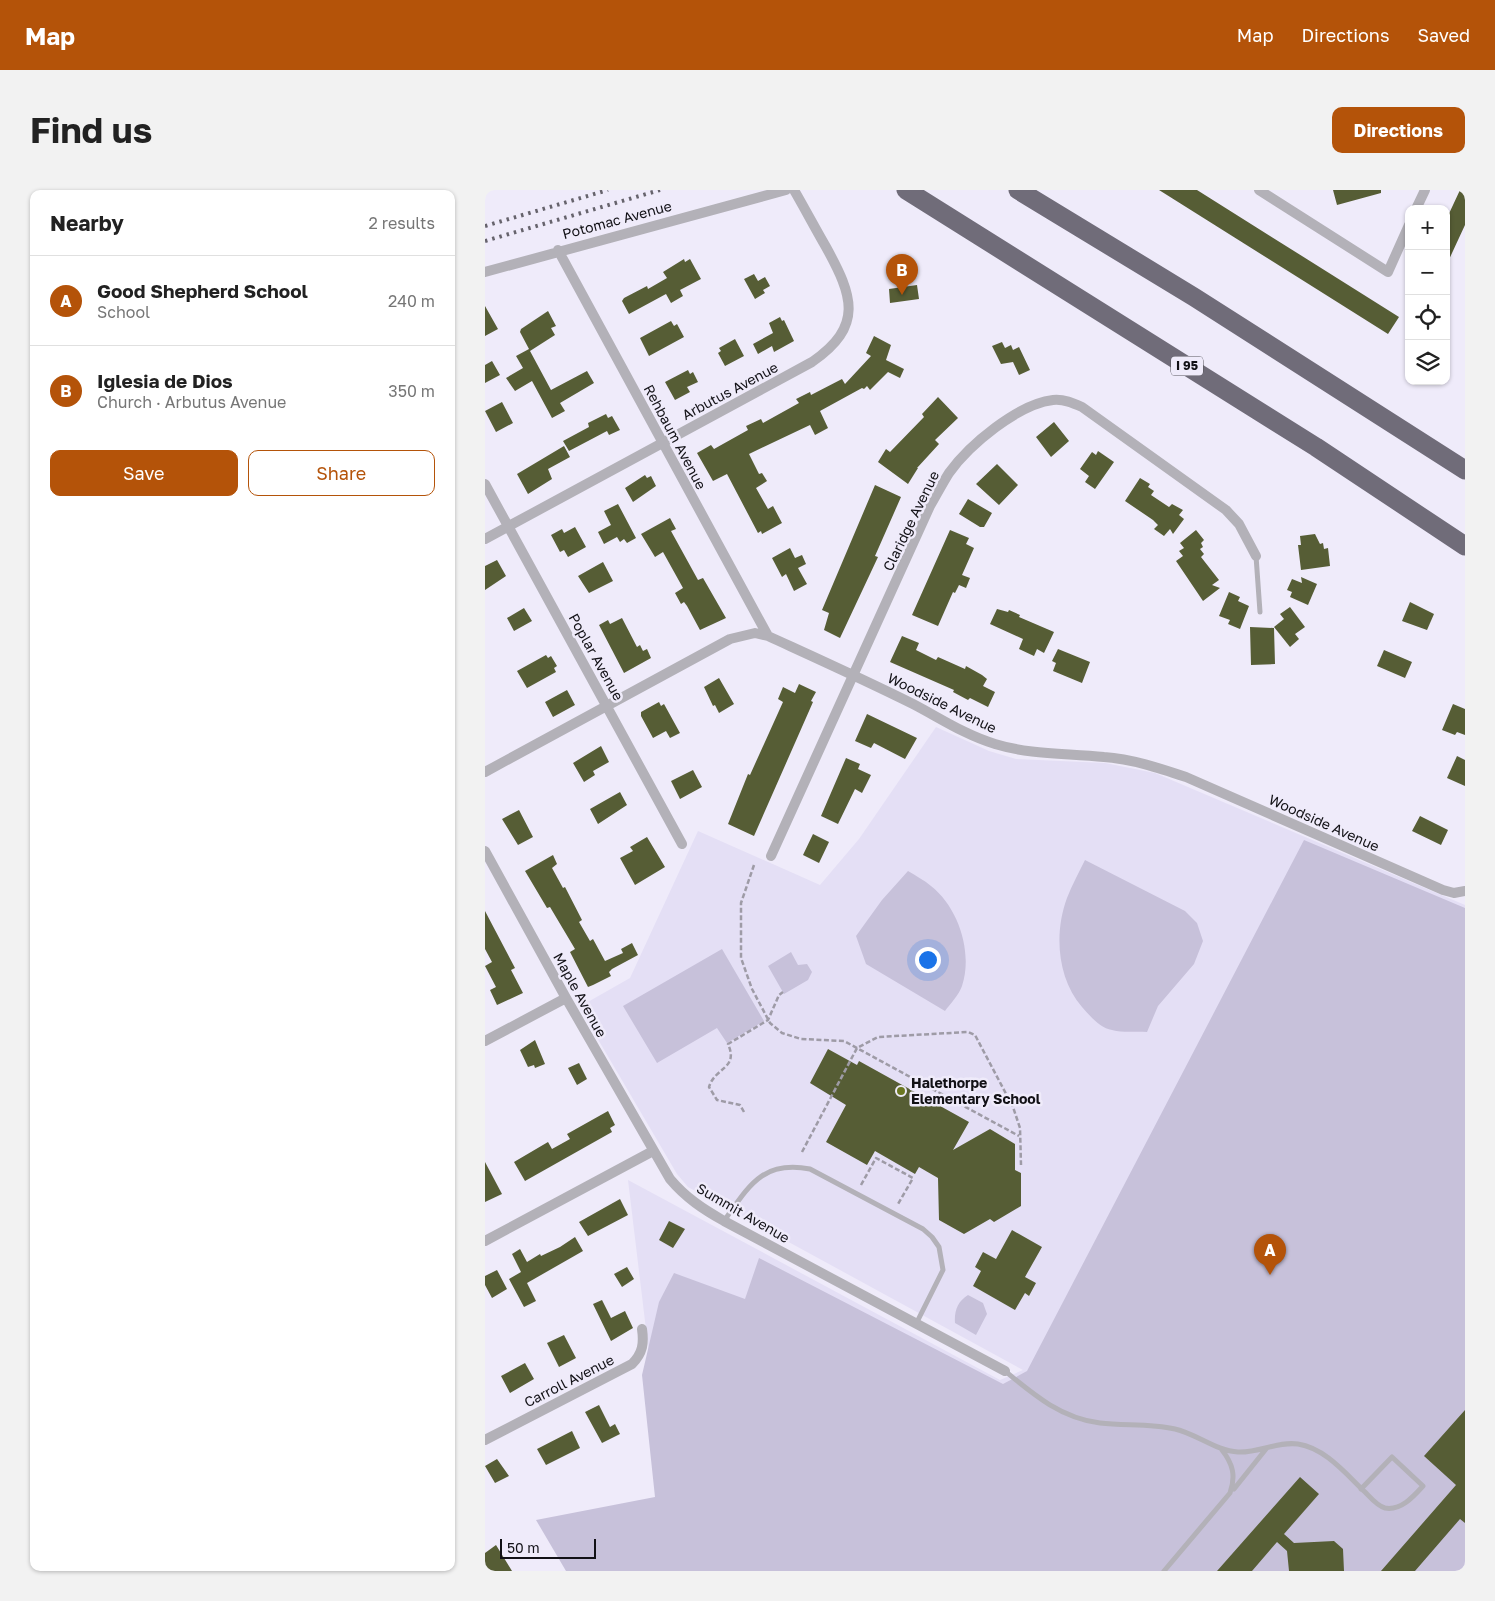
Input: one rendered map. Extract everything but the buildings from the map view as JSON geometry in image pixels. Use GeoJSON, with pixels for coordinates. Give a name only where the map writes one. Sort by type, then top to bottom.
{"type":"FeatureCollection","features":[{"type":"Feature","properties":{"kind":"highway","name":"I 95"},"geometry":{"type":"LineString","coordinates":[[906,190],[1307,441],[1465,546]]}},
{"type":"Feature","properties":{"kind":"highway"},"geometry":{"type":"LineString","coordinates":[[1018,190],[1194,297],[1465,470]]}},
{"type":"Feature","properties":{"kind":"street","name":"Potomac Avenue"},"geometry":{"type":"LineString","coordinates":[[485,272],[558,250],[786,190]]}},
{"type":"Feature","properties":{"kind":"street","name":"Arbutus Avenue"},"geometry":{"type":"LineString","coordinates":[[485,539],[828,352],[846,325],[849,312],[846,286],[794,190]]}},
{"type":"Feature","properties":{"kind":"street"},"geometry":{"type":"LineString","coordinates":[[1259,190],[1388,272],[1405,234]]}},
{"type":"Feature","properties":{"kind":"street"},"geometry":{"type":"LineString","coordinates":[[1418,205],[1425,190]]}},
{"type":"Feature","properties":{"kind":"street","name":"Rehbaum Avenue"},"geometry":{"type":"LineString","coordinates":[[558,250],[768,636]]}},
{"type":"Feature","properties":{"kind":"street","name":"Claridge Avenue"},"geometry":{"type":"LineString","coordinates":[[771,856],[930,506],[949,473],[978,442],[1025,408],[1038,403],[1067,400],[1082,407],[1212,498],[1239,524],[1256,556]]}},
{"type":"Feature","properties":{"kind":"street","name":"Poplar Avenue"},"geometry":{"type":"LineString","coordinates":[[485,484],[682,844]]}},
{"type":"Feature","properties":{"kind":"street","name":"Woodside Avenue"},"geometry":{"type":"LineString","coordinates":[[485,772],[729,639],[755,633],[768,636],[915,704],[968,734],[993,744],[1040,753],[1106,757],[1171,772],[1443,890],[1454,893],[1465,892]]}},
{"type":"Feature","properties":{"kind":"street","name":"Maple Avenue"},"geometry":{"type":"LineString","coordinates":[[485,851],[653,1151]]}},
{"type":"Feature","properties":{"kind":"street"},"geometry":{"type":"LineString","coordinates":[[485,1041],[566,998]]}},
{"type":"Feature","properties":{"kind":"street"},"geometry":{"type":"LineString","coordinates":[[485,1242],[653,1151]]}},
{"type":"Feature","properties":{"kind":"street","name":"Summit Avenue"},"geometry":{"type":"LineString","coordinates":[[653,1151],[680,1192],[692,1202],[1005,1371]]}},
{"type":"Feature","properties":{"kind":"street","name":"Carroll Avenue"},"geometry":{"type":"LineString","coordinates":[[485,1440],[632,1364],[639,1357],[642,1349],[642,1329]]}},
{"type":"Feature","properties":{"kind":"lane"},"geometry":{"type":"LineString","coordinates":[[1256,556],[1260,612]]}},
{"type":"Feature","properties":{"kind":"lane"},"geometry":{"type":"LineString","coordinates":[[725,1221],[753,1180],[781,1167],[792,1166],[810,1169],[923,1230],[932,1237],[939,1247],[943,1270],[917,1324]]}},
{"type":"Feature","properties":{"kind":"lane"},"geometry":{"type":"LineString","coordinates":[[1005,1371],[1052,1408],[1077,1418],[1099,1423],[1157,1425],[1196,1436],[1222,1449],[1238,1452],[1291,1443],[1313,1448],[1333,1463],[1361,1489],[1377,1503],[1385,1508],[1393,1508],[1409,1500],[1423,1486],[1391,1457],[1361,1489]]}},
{"type":"Feature","properties":{"kind":"lane"},"geometry":{"type":"LineString","coordinates":[[1164,1571],[1267,1448]]}},
{"type":"Feature","properties":{"kind":"lane"},"geometry":{"type":"LineString","coordinates":[[1222,1449],[1233,1468],[1233,1484],[1230,1493]]}},
{"type":"Feature","properties":{"kind":"path"},"geometry":{"type":"LineString","coordinates":[[754,865],[741,903],[741,958],[752,990],[768,1020],[782,1033],[801,1038],[845,1042],[1019,1136]]}},
{"type":"Feature","properties":{"kind":"path"},"geometry":{"type":"LineString","coordinates":[[744,1112],[740,1105],[717,1100],[709,1087],[711,1081],[731,1062],[732,1057],[728,1044],[768,1020],[779,995],[783,992]]}},
{"type":"Feature","properties":{"kind":"path"},"geometry":{"type":"LineString","coordinates":[[802,1152],[857,1048],[878,1037],[968,1032],[975,1035],[1013,1107],[1020,1128],[1021,1165]]}},
{"type":"Feature","properties":{"kind":"path"},"geometry":{"type":"LineString","coordinates":[[861,1185],[876,1158],[913,1178],[898,1204]]}},
{"type":"Feature","properties":{"kind":"shaded area"},"geometry":{"type":"Polygon","coordinates":[[[936,727],[989,751],[1016,759],[1105,763],[1155,773],[1465,905],[1465,1571],[662,1462],[628,1180],[1000,1380],[1023,1370],[688,1187],[677,1174],[579,1007],[630,978],[698,831],[820,885],[859,839],[936,727]]]}},
{"type":"Feature","properties":{"kind":"shaded area"},"geometry":{"type":"Polygon","coordinates":[[[1304,840],[1465,908],[1465,1571],[566,1571],[536,1520],[655,1497],[642,1375],[659,1302],[674,1273],[745,1299],[759,1258],[1003,1384],[1027,1371],[1304,840]]]}},
{"type":"Feature","properties":{"kind":"shaded area"},"geometry":{"type":"Polygon","coordinates":[[[1085,860],[1185,911],[1197,923],[1203,941],[1194,964],[1158,1006],[1147,1032],[1112,1030],[1103,1027],[1082,1007],[1067,983],[1060,955],[1060,926],[1067,898],[1085,860]]]}},
{"type":"Feature","properties":{"kind":"shaded area"},"geometry":{"type":"Polygon","coordinates":[[[908,871],[941,895],[949,906],[961,932],[966,960],[965,973],[961,989],[945,1011],[866,964],[856,936],[882,900],[908,871]]]}},
{"type":"Feature","properties":{"kind":"shaded area"},"geometry":{"type":"Polygon","coordinates":[[[722,949],[764,1021],[727,1043],[717,1028],[657,1063],[623,1006],[722,949]]]}},
{"type":"Feature","properties":{"kind":"shaded area"},"geometry":{"type":"Polygon","coordinates":[[[791,952],[798,965],[807,964],[812,972],[808,980],[784,994],[768,966],[791,952]]]}},
{"type":"Feature","properties":{"kind":"shaded area"},"geometry":{"type":"Polygon","coordinates":[[[968,1295],[983,1303],[987,1314],[976,1335],[955,1323],[957,1307],[968,1295]]]}},
{"type":"Feature","properties":{"kind":"railway"},"geometry":{"type":"LineString","coordinates":[[485,226],[608,190]]}},
{"type":"Feature","properties":{"kind":"railway"},"geometry":{"type":"LineString","coordinates":[[485,241],[660,190]]}},
{"type":"Feature","properties":{"kind":"place","name":"Iglesia de Dios"},"geometry":{"type":"Point","coordinates":[902,295]}},
{"type":"Feature","properties":{"kind":"place","name":"Halethorpe Elementary School"},"geometry":{"type":"Point","coordinates":[901,1091]}},
{"type":"Feature","properties":{"kind":"place","name":"Good Shepherd School"},"geometry":{"type":"Point","coordinates":[1270,1275]}}]}
